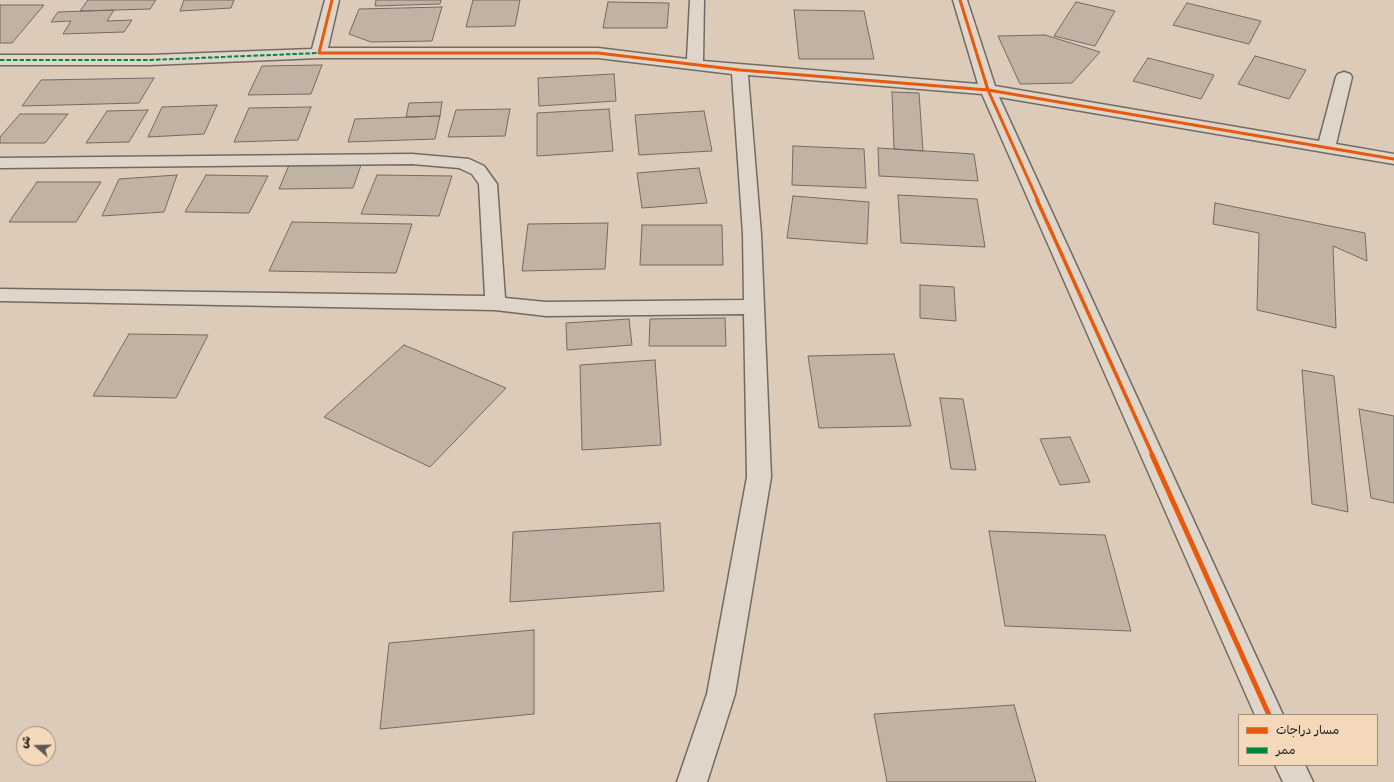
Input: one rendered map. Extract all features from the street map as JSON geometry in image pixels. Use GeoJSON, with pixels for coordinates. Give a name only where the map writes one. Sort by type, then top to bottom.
{"type":"FeatureCollection","features":[{"type":"Feature","properties":{"kind":"street"},"geometry":{"type":"LineString","coordinates":[[318,53],[332,0]]}},
{"type":"Feature","properties":{"kind":"street"},"geometry":{"type":"LineString","coordinates":[[695,65],[697,0]]}},
{"type":"Feature","properties":{"kind":"street"},"geometry":{"type":"LineString","coordinates":[[960,0],[988,90],[1269,714]]}},
{"type":"Feature","properties":{"kind":"street"},"geometry":{"type":"LineString","coordinates":[[0,60],[150,60],[318,53],[598,53],[740,70],[988,90],[1394,159]]}},
{"type":"Feature","properties":{"kind":"street"},"geometry":{"type":"LineString","coordinates":[[692,782],[721,694],[759,477],[752,234],[740,70]]}},
{"type":"Feature","properties":{"kind":"street"},"geometry":{"type":"LineString","coordinates":[[1326,148],[1344,77]]}},
{"type":"Feature","properties":{"kind":"street"},"geometry":{"type":"LineString","coordinates":[[0,163],[412,159],[463,163],[478,170],[488,184],[495,303]]}},
{"type":"Feature","properties":{"kind":"street"},"geometry":{"type":"LineString","coordinates":[[0,295],[495,303],[546,309],[753,307]]}},
{"type":"Feature","properties":{"kind":"street"},"geometry":{"type":"LineString","coordinates":[[1290,766],[1298,782]]}},
{"type":"Feature","properties":{"kind":"building"},"geometry":{"type":"Polygon","coordinates":[[[88,0],[156,0],[150,9],[80,11],[88,0]]]}},
{"type":"Feature","properties":{"kind":"building"},"geometry":{"type":"Polygon","coordinates":[[[184,0],[234,0],[231,8],[180,11],[184,0]]]}},
{"type":"Feature","properties":{"kind":"building"},"geometry":{"type":"Polygon","coordinates":[[[376,0],[441,0],[440,4],[375,6],[376,0]]]}},
{"type":"Feature","properties":{"kind":"building"},"geometry":{"type":"Polygon","coordinates":[[[473,0],[520,0],[515,26],[466,27],[473,0]]]}},
{"type":"Feature","properties":{"kind":"building"},"geometry":{"type":"Polygon","coordinates":[[[608,2],[669,3],[667,28],[603,28],[608,2]]]}},
{"type":"Feature","properties":{"kind":"building"},"geometry":{"type":"Polygon","coordinates":[[[1076,2],[1115,11],[1095,46],[1054,36],[1076,2]]]}},
{"type":"Feature","properties":{"kind":"building"},"geometry":{"type":"Polygon","coordinates":[[[1187,3],[1261,21],[1249,44],[1173,25],[1187,3]]]}},
{"type":"Feature","properties":{"kind":"building"},"geometry":{"type":"Polygon","coordinates":[[[0,5],[44,5],[12,43],[0,43],[0,5]]]}},
{"type":"Feature","properties":{"kind":"building"},"geometry":{"type":"Polygon","coordinates":[[[442,7],[432,41],[371,42],[349,34],[359,9],[442,7]]]}},
{"type":"Feature","properties":{"kind":"building"},"geometry":{"type":"Polygon","coordinates":[[[114,10],[107,21],[132,20],[124,32],[63,34],[71,21],[51,22],[58,12],[114,10]]]}},
{"type":"Feature","properties":{"kind":"building"},"geometry":{"type":"Polygon","coordinates":[[[794,10],[864,11],[874,59],[799,59],[794,10]]]}},
{"type":"Feature","properties":{"kind":"building"},"geometry":{"type":"Polygon","coordinates":[[[1045,35],[1100,52],[1072,83],[1020,84],[998,36],[1045,35]]]}},
{"type":"Feature","properties":{"kind":"building"},"geometry":{"type":"Polygon","coordinates":[[[1255,56],[1306,70],[1289,99],[1238,84],[1255,56]]]}},
{"type":"Feature","properties":{"kind":"building"},"geometry":{"type":"Polygon","coordinates":[[[1148,58],[1214,75],[1201,99],[1133,81],[1148,58]]]}},
{"type":"Feature","properties":{"kind":"building"},"geometry":{"type":"Polygon","coordinates":[[[322,65],[311,94],[248,95],[262,66],[322,65]]]}},
{"type":"Feature","properties":{"kind":"building"},"geometry":{"type":"Polygon","coordinates":[[[614,74],[616,101],[539,106],[538,78],[614,74]]]}},
{"type":"Feature","properties":{"kind":"building"},"geometry":{"type":"Polygon","coordinates":[[[154,78],[139,103],[22,106],[41,80],[154,78]]]}},
{"type":"Feature","properties":{"kind":"building"},"geometry":{"type":"Polygon","coordinates":[[[892,92],[919,93],[923,151],[894,149],[892,92]]]}},
{"type":"Feature","properties":{"kind":"building"},"geometry":{"type":"Polygon","coordinates":[[[442,102],[440,116],[406,117],[409,103],[442,102]]]}},
{"type":"Feature","properties":{"kind":"building"},"geometry":{"type":"Polygon","coordinates":[[[217,105],[204,134],[148,137],[162,107],[217,105]]]}},
{"type":"Feature","properties":{"kind":"building"},"geometry":{"type":"Polygon","coordinates":[[[311,107],[298,140],[234,142],[249,108],[311,107]]]}},
{"type":"Feature","properties":{"kind":"building"},"geometry":{"type":"Polygon","coordinates":[[[510,109],[505,136],[448,137],[456,110],[510,109]]]}},
{"type":"Feature","properties":{"kind":"building"},"geometry":{"type":"Polygon","coordinates":[[[609,109],[613,151],[537,156],[537,113],[609,109]]]}},
{"type":"Feature","properties":{"kind":"building"},"geometry":{"type":"Polygon","coordinates":[[[148,110],[129,142],[86,143],[107,111],[148,110]]]}},
{"type":"Feature","properties":{"kind":"building"},"geometry":{"type":"Polygon","coordinates":[[[704,111],[712,151],[639,155],[635,115],[704,111]]]}},
{"type":"Feature","properties":{"kind":"building"},"geometry":{"type":"Polygon","coordinates":[[[20,114],[68,114],[45,143],[0,143],[0,137],[20,114]]]}},
{"type":"Feature","properties":{"kind":"building"},"geometry":{"type":"Polygon","coordinates":[[[440,116],[435,139],[348,142],[355,119],[440,116]]]}},
{"type":"Feature","properties":{"kind":"building"},"geometry":{"type":"Polygon","coordinates":[[[793,146],[864,149],[866,188],[792,185],[793,146]]]}},
{"type":"Feature","properties":{"kind":"building"},"geometry":{"type":"Polygon","coordinates":[[[878,148],[974,154],[978,181],[879,176],[878,148]]]}},
{"type":"Feature","properties":{"kind":"building"},"geometry":{"type":"Polygon","coordinates":[[[289,165],[361,165],[353,188],[279,189],[289,165]]]}},
{"type":"Feature","properties":{"kind":"building"},"geometry":{"type":"Polygon","coordinates":[[[699,168],[707,203],[642,208],[637,173],[699,168]]]}},
{"type":"Feature","properties":{"kind":"building"},"geometry":{"type":"Polygon","coordinates":[[[177,175],[164,212],[102,216],[119,179],[177,175]]]}},
{"type":"Feature","properties":{"kind":"building"},"geometry":{"type":"Polygon","coordinates":[[[206,175],[268,176],[249,213],[185,212],[206,175]]]}},
{"type":"Feature","properties":{"kind":"building"},"geometry":{"type":"Polygon","coordinates":[[[377,175],[452,176],[439,216],[361,214],[377,175]]]}},
{"type":"Feature","properties":{"kind":"building"},"geometry":{"type":"Polygon","coordinates":[[[37,182],[101,182],[76,222],[9,222],[37,182]]]}},
{"type":"Feature","properties":{"kind":"building"},"geometry":{"type":"Polygon","coordinates":[[[898,195],[977,199],[985,247],[901,243],[898,195]]]}},
{"type":"Feature","properties":{"kind":"building"},"geometry":{"type":"Polygon","coordinates":[[[793,196],[869,202],[867,244],[787,238],[793,196]]]}},
{"type":"Feature","properties":{"kind":"building"},"geometry":{"type":"Polygon","coordinates":[[[1215,203],[1365,233],[1367,261],[1333,246],[1336,328],[1257,310],[1259,233],[1213,224],[1215,203]]]}},
{"type":"Feature","properties":{"kind":"building"},"geometry":{"type":"Polygon","coordinates":[[[292,222],[412,224],[396,273],[269,271],[292,222]]]}},
{"type":"Feature","properties":{"kind":"building"},"geometry":{"type":"Polygon","coordinates":[[[608,223],[605,269],[522,271],[528,224],[608,223]]]}},
{"type":"Feature","properties":{"kind":"building"},"geometry":{"type":"Polygon","coordinates":[[[642,225],[722,225],[723,265],[640,265],[642,225]]]}},
{"type":"Feature","properties":{"kind":"building"},"geometry":{"type":"Polygon","coordinates":[[[920,285],[954,287],[956,321],[920,318],[920,285]]]}},
{"type":"Feature","properties":{"kind":"building"},"geometry":{"type":"Polygon","coordinates":[[[725,318],[726,346],[649,346],[650,319],[725,318]]]}},
{"type":"Feature","properties":{"kind":"building"},"geometry":{"type":"Polygon","coordinates":[[[629,319],[632,345],[567,350],[566,323],[629,319]]]}},
{"type":"Feature","properties":{"kind":"building"},"geometry":{"type":"Polygon","coordinates":[[[129,334],[208,335],[176,398],[93,396],[129,334]]]}},
{"type":"Feature","properties":{"kind":"building"},"geometry":{"type":"Polygon","coordinates":[[[404,345],[506,388],[430,467],[324,417],[404,345]]]}},
{"type":"Feature","properties":{"kind":"building"},"geometry":{"type":"Polygon","coordinates":[[[894,354],[911,426],[819,428],[808,356],[894,354]]]}},
{"type":"Feature","properties":{"kind":"building"},"geometry":{"type":"Polygon","coordinates":[[[655,360],[661,445],[582,450],[580,365],[655,360]]]}},
{"type":"Feature","properties":{"kind":"building"},"geometry":{"type":"Polygon","coordinates":[[[1302,370],[1334,376],[1348,512],[1312,504],[1302,370]]]}},
{"type":"Feature","properties":{"kind":"building"},"geometry":{"type":"Polygon","coordinates":[[[940,398],[963,399],[976,470],[951,469],[940,398]]]}},
{"type":"Feature","properties":{"kind":"building"},"geometry":{"type":"Polygon","coordinates":[[[1359,409],[1394,416],[1394,503],[1371,498],[1359,409]]]}},
{"type":"Feature","properties":{"kind":"building"},"geometry":{"type":"Polygon","coordinates":[[[1070,437],[1090,482],[1060,485],[1040,439],[1070,437]]]}},
{"type":"Feature","properties":{"kind":"building"},"geometry":{"type":"Polygon","coordinates":[[[660,523],[664,591],[510,602],[513,532],[660,523]]]}},
{"type":"Feature","properties":{"kind":"building"},"geometry":{"type":"Polygon","coordinates":[[[989,531],[1105,535],[1131,631],[1005,626],[989,531]]]}},
{"type":"Feature","properties":{"kind":"building"},"geometry":{"type":"Polygon","coordinates":[[[534,630],[534,714],[380,729],[389,643],[534,630]]]}},
{"type":"Feature","properties":{"kind":"building"},"geometry":{"type":"Polygon","coordinates":[[[1014,705],[1036,782],[887,782],[874,714],[1014,705]]]}},
{"type":"Feature","properties":{"kind":"marked path"},"geometry":{"type":"LineString","coordinates":[[0,60],[150,60],[319,53]]}},
{"type":"Feature","properties":{"kind":"cycle path"},"geometry":{"type":"LineString","coordinates":[[332,0],[319,53],[598,53],[740,70],[988,90],[1394,159]]}},
{"type":"Feature","properties":{"kind":"cycle path"},"geometry":{"type":"LineString","coordinates":[[960,0],[988,90],[1269,714]]}}]}
